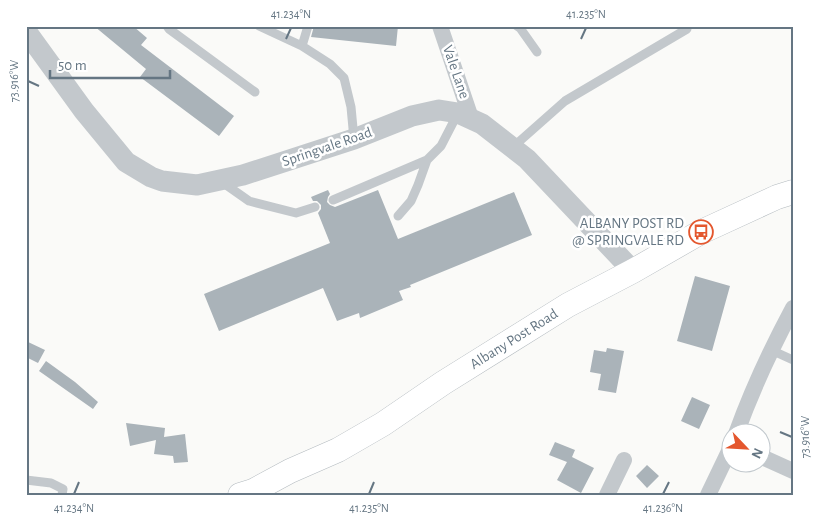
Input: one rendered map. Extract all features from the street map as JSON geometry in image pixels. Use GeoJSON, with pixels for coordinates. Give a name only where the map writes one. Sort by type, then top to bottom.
{"type":"FeatureCollection","features":[{"type":"Feature","properties":{"kind":"main road","name":"Albany Post Road"},"geometry":{"type":"LineString","coordinates":[[251,493],[290,471],[338,450],[384,424],[443,383],[568,305],[634,271],[701,232],[777,196],[793,192]]}},
{"type":"Feature","properties":{"kind":"street","name":"Vale Lane"},"geometry":{"type":"LineString","coordinates":[[440,26],[465,116]]}},
{"type":"Feature","properties":{"kind":"street","name":"Springvale Road"},"geometry":{"type":"LineString","coordinates":[[26,32],[84,111],[126,162],[151,177],[162,181],[197,185],[243,175],[354,139],[412,116],[439,110],[465,116],[482,124],[527,159],[634,271]]}},
{"type":"Feature","properties":{"kind":"street"},"geometry":{"type":"LineString","coordinates":[[740,424],[771,350],[793,308]]}},
{"type":"Feature","properties":{"kind":"street"},"geometry":{"type":"LineString","coordinates":[[607,495],[624,460]]}},
{"type":"Feature","properties":{"kind":"street"},"geometry":{"type":"LineString","coordinates":[[772,462],[793,471]]}},
{"type":"Feature","properties":{"kind":"street"},"geometry":{"type":"LineString","coordinates":[[708,495],[722,466]]}},
{"type":"Feature","properties":{"kind":"lane"},"geometry":{"type":"LineString","coordinates":[[167,26],[255,92]]}},
{"type":"Feature","properties":{"kind":"lane"},"geometry":{"type":"LineString","coordinates":[[259,26],[302,46],[330,64],[344,78],[351,107],[354,139]]}},
{"type":"Feature","properties":{"kind":"lane"},"geometry":{"type":"LineString","coordinates":[[302,46],[308,26]]}},
{"type":"Feature","properties":{"kind":"lane"},"geometry":{"type":"LineString","coordinates":[[517,26],[537,52]]}},
{"type":"Feature","properties":{"kind":"lane"},"geometry":{"type":"LineString","coordinates":[[512,147],[564,102],[688,26]]}},
{"type":"Feature","properties":{"kind":"lane"},"geometry":{"type":"LineString","coordinates":[[333,200],[427,160],[465,116]]}},
{"type":"Feature","properties":{"kind":"lane"},"geometry":{"type":"LineString","coordinates":[[398,216],[411,201],[427,160]]}},
{"type":"Feature","properties":{"kind":"lane"},"geometry":{"type":"LineString","coordinates":[[219,180],[249,201],[296,213],[316,207]]}},
{"type":"Feature","properties":{"kind":"lane"},"geometry":{"type":"LineString","coordinates":[[771,350],[793,360]]}},
{"type":"Feature","properties":{"kind":"lane"},"geometry":{"type":"LineString","coordinates":[[26,480],[52,483],[63,489],[62,495]]}},
{"type":"Feature","properties":{"kind":"building"},"geometry":{"type":"Polygon","coordinates":[[[94,26],[133,26],[147,38],[141,45],[234,116],[219,136],[140,77],[146,69],[94,26]]]}},
{"type":"Feature","properties":{"kind":"building"},"geometry":{"type":"Polygon","coordinates":[[[314,26],[398,26],[396,46],[311,37],[314,26]]]}},
{"type":"Feature","properties":{"kind":"building"},"geometry":{"type":"Polygon","coordinates":[[[328,190],[330,194],[327,202],[335,207],[378,190],[398,239],[514,192],[532,235],[410,285],[411,287],[399,291],[403,300],[360,318],[359,313],[337,321],[323,288],[219,331],[204,294],[330,243],[318,213],[321,205],[317,201],[313,201],[311,197],[328,190]]]}},
{"type":"Feature","properties":{"kind":"building"},"geometry":{"type":"Polygon","coordinates":[[[695,276],[730,286],[712,351],[677,341],[695,276]]]}},
{"type":"Feature","properties":{"kind":"building"},"geometry":{"type":"Polygon","coordinates":[[[26,341],[45,350],[38,363],[26,357],[26,341]]]}},
{"type":"Feature","properties":{"kind":"building"},"geometry":{"type":"Polygon","coordinates":[[[607,348],[624,351],[616,393],[598,390],[601,374],[590,372],[594,350],[606,352],[607,348]]]}},
{"type":"Feature","properties":{"kind":"building"},"geometry":{"type":"Polygon","coordinates":[[[46,361],[98,402],[93,409],[39,371],[46,361]]]}},
{"type":"Feature","properties":{"kind":"building"},"geometry":{"type":"Polygon","coordinates":[[[692,397],[710,405],[699,429],[681,421],[692,397]]]}},
{"type":"Feature","properties":{"kind":"building"},"geometry":{"type":"Polygon","coordinates":[[[126,423],[165,428],[164,437],[185,434],[188,462],[174,463],[173,456],[154,454],[156,440],[130,446],[126,423]]]}},
{"type":"Feature","properties":{"kind":"building"},"geometry":{"type":"Polygon","coordinates":[[[555,442],[575,450],[572,457],[594,468],[581,493],[557,480],[567,462],[549,455],[555,442]]]}},
{"type":"Feature","properties":{"kind":"building"},"geometry":{"type":"Polygon","coordinates":[[[647,465],[659,476],[647,488],[636,476],[647,465]]]}},
{"type":"Feature","properties":{"kind":"place","name":"ALBANY POST RD @ SPRINGVALE RD"},"geometry":{"type":"Point","coordinates":[701,232]}}]}
